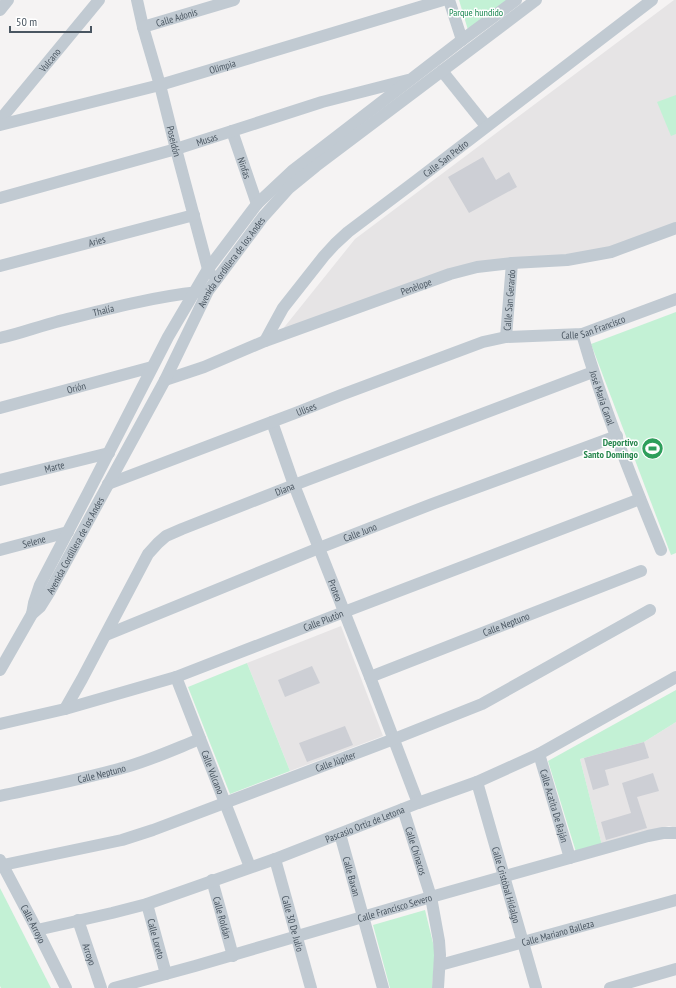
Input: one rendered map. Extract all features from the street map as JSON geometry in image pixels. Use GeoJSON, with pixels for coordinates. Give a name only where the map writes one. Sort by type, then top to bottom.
{"type":"FeatureCollection","features":[{"type":"Feature","properties":{"kind":"street"},"geometry":{"type":"LineString","coordinates":[[0,10],[8,0]]}},
{"type":"Feature","properties":{"kind":"street","name":"Vulcano"},"geometry":{"type":"LineString","coordinates":[[0,120],[99,0]]}},
{"type":"Feature","properties":{"kind":"street","name":"Poseidón"},"geometry":{"type":"LineString","coordinates":[[137,0],[208,269],[211,286]]}},
{"type":"Feature","properties":{"kind":"street","name":"Calle Adonis"},"geometry":{"type":"LineString","coordinates":[[143,27],[234,0]]}},
{"type":"Feature","properties":{"kind":"street","name":"Olimpia"},"geometry":{"type":"LineString","coordinates":[[0,125],[160,85],[443,0]]}},
{"type":"Feature","properties":{"kind":"street"},"geometry":{"type":"LineString","coordinates":[[449,0],[462,40]]}},
{"type":"Feature","properties":{"kind":"street","name":"Avenida Cordillera de los Andes"},"geometry":{"type":"LineString","coordinates":[[32,614],[40,585],[168,337],[208,269],[257,204],[292,171],[516,0]]}},
{"type":"Feature","properties":{"kind":"street","name":"Avenida Cordillera de los Andes"},"geometry":{"type":"LineString","coordinates":[[0,670],[32,614],[40,607],[50,591],[165,380],[211,286],[263,217],[288,188],[536,0]]}},
{"type":"Feature","properties":{"kind":"street","name":"Calle San Pedro"},"geometry":{"type":"LineString","coordinates":[[265,341],[283,308],[324,256],[348,232],[652,0]]}},
{"type":"Feature","properties":{"kind":"street"},"geometry":{"type":"LineString","coordinates":[[442,71],[486,126]]}},
{"type":"Feature","properties":{"kind":"street","name":"Musas"},"geometry":{"type":"LineString","coordinates":[[0,198],[176,149],[322,102],[413,79]]}},
{"type":"Feature","properties":{"kind":"street","name":"Ninfas"},"geometry":{"type":"LineString","coordinates":[[232,131],[257,204]]}},
{"type":"Feature","properties":{"kind":"street","name":"Aries"},"geometry":{"type":"LineString","coordinates":[[0,266],[194,215]]}},
{"type":"Feature","properties":{"kind":"street","name":"Penèlope"},"geometry":{"type":"LineString","coordinates":[[165,380],[204,367],[265,341],[450,274],[477,267],[512,263],[567,260],[611,252],[676,228]]}},
{"type":"Feature","properties":{"kind":"street","name":"Calle San Gerardo"},"geometry":{"type":"LineString","coordinates":[[506,337],[512,263]]}},
{"type":"Feature","properties":{"kind":"street","name":"Thalía"},"geometry":{"type":"LineString","coordinates":[[0,338],[133,303],[194,293],[211,286]]}},
{"type":"Feature","properties":{"kind":"street","name":"Calle San Francisco"},"geometry":{"type":"LineString","coordinates":[[506,337],[582,334],[676,300]]}},
{"type":"Feature","properties":{"kind":"street","name":"José María Canal"},"geometry":{"type":"LineString","coordinates":[[582,334],[593,372],[640,499],[661,550]]}},
{"type":"Feature","properties":{"kind":"street","name":"Ulises"},"geometry":{"type":"LineString","coordinates":[[108,484],[458,351],[483,342],[506,337]]}},
{"type":"Feature","properties":{"kind":"street","name":"Orión"},"geometry":{"type":"LineString","coordinates":[[0,408],[152,367]]}},
{"type":"Feature","properties":{"kind":"street","name":"Diana"},"geometry":{"type":"LineString","coordinates":[[65,709],[148,554],[166,536],[294,485],[593,372]]}},
{"type":"Feature","properties":{"kind":"street","name":"Proteo"},"geometry":{"type":"LineString","coordinates":[[272,422],[318,548],[370,677],[418,803]]}},
{"type":"Feature","properties":{"kind":"street","name":"Calle Juno"},"geometry":{"type":"LineString","coordinates":[[106,634],[318,548],[617,436]]}},
{"type":"Feature","properties":{"kind":"street","name":"Marte"},"geometry":{"type":"LineString","coordinates":[[0,480],[108,453]]}},
{"type":"Feature","properties":{"kind":"street","name":"Calle Plutòn"},"geometry":{"type":"LineString","coordinates":[[0,724],[65,709],[176,677],[640,499]]}},
{"type":"Feature","properties":{"kind":"street","name":"Selene"},"geometry":{"type":"LineString","coordinates":[[0,550],[68,532]]}},
{"type":"Feature","properties":{"kind":"street","name":"Calle Neptuno"},"geometry":{"type":"LineString","coordinates":[[370,677],[641,571]]}},
{"type":"Feature","properties":{"kind":"street","name":"Calle Júpiter"},"geometry":{"type":"LineString","coordinates":[[1,863],[122,840],[175,822],[394,739],[482,704],[650,610]]}},
{"type":"Feature","properties":{"kind":"street","name":"Calle Vulcano"},"geometry":{"type":"LineString","coordinates":[[176,677],[250,867]]}},
{"type":"Feature","properties":{"kind":"street","name":"Pascasio Ortiz de Letona"},"geometry":{"type":"LineString","coordinates":[[37,930],[147,904],[340,834],[418,803],[477,782],[539,754],[676,677]]}},
{"type":"Feature","properties":{"kind":"street","name":"Calle Neptuno"},"geometry":{"type":"LineString","coordinates":[[0,796],[97,775],[126,767],[200,739]]}},
{"type":"Feature","properties":{"kind":"street","name":"Calle Acatita De Baján"},"geometry":{"type":"LineString","coordinates":[[539,754],[570,858]]}},
{"type":"Feature","properties":{"kind":"street","name":"Calle Cristóbal Hidalgo"},"geometry":{"type":"LineString","coordinates":[[477,782],[536,988]]}},
{"type":"Feature","properties":{"kind":"street","name":"Calle Chinacos"},"geometry":{"type":"LineString","coordinates":[[403,809],[431,897],[439,942],[440,965],[438,988]]}},
{"type":"Feature","properties":{"kind":"street","name":"Calle Francisco Severo"},"geometry":{"type":"LineString","coordinates":[[114,988],[233,956],[431,897],[648,836],[663,833],[676,833]]}},
{"type":"Feature","properties":{"kind":"street","name":"Calle Baxan"},"geometry":{"type":"LineString","coordinates":[[340,834],[383,988]]}},
{"type":"Feature","properties":{"kind":"street","name":"Calle 30 De Julio"},"geometry":{"type":"LineString","coordinates":[[275,858],[311,988]]}},
{"type":"Feature","properties":{"kind":"street","name":"Calle Arroyo"},"geometry":{"type":"LineString","coordinates":[[1,863],[66,988]]}},
{"type":"Feature","properties":{"kind":"street","name":"Calle Roldán"},"geometry":{"type":"LineString","coordinates":[[212,880],[233,956]]}},
{"type":"Feature","properties":{"kind":"street","name":"Calle Mariano Balleza"},"geometry":{"type":"LineString","coordinates":[[440,965],[676,900]]}},
{"type":"Feature","properties":{"kind":"street","name":"Calle Loreto"},"geometry":{"type":"LineString","coordinates":[[147,904],[166,974]]}},
{"type":"Feature","properties":{"kind":"street","name":"Arroyo"},"geometry":{"type":"LineString","coordinates":[[78,920],[101,988]]}},
{"type":"Feature","properties":{"kind":"street"},"geometry":{"type":"LineString","coordinates":[[610,988],[676,969]]}},
{"type":"Feature","properties":{"kind":"shaded area"},"geometry":{"type":"Polygon","coordinates":[[[676,0],[676,224],[603,251],[443,272],[282,330],[355,239],[676,0]]]}},
{"type":"Feature","properties":{"kind":"shaded area"},"geometry":{"type":"Polygon","coordinates":[[[341,626],[383,736],[290,771],[247,663],[341,626]]]}},
{"type":"Feature","properties":{"kind":"shaded area"},"geometry":{"type":"Polygon","coordinates":[[[676,722],[676,828],[669,826],[602,845],[580,759],[644,742],[676,722]]]}},
{"type":"Feature","properties":{"kind":"green space","name":"Parque hundido"},"geometry":{"type":"Polygon","coordinates":[[[459,0],[513,0],[468,30],[459,0]]]}},
{"type":"Feature","properties":{"kind":"green space"},"geometry":{"type":"Polygon","coordinates":[[[676,95],[676,134],[671,136],[657,102],[676,95]]]}},
{"type":"Feature","properties":{"kind":"green space","name":"Deportivo Santo Domingo"},"geometry":{"type":"Polygon","coordinates":[[[676,312],[676,553],[671,555],[591,344],[676,312]]]}},
{"type":"Feature","properties":{"kind":"green space"},"geometry":{"type":"Polygon","coordinates":[[[247,663],[290,771],[230,794],[188,687],[247,663]]]}},
{"type":"Feature","properties":{"kind":"green space"},"geometry":{"type":"Polygon","coordinates":[[[676,690],[676,722],[644,742],[580,759],[602,845],[576,852],[548,761],[676,690]]]}},
{"type":"Feature","properties":{"kind":"green space"},"geometry":{"type":"Polygon","coordinates":[[[0,888],[51,988],[1,988],[0,888]]]}},
{"type":"Feature","properties":{"kind":"green space"},"geometry":{"type":"Polygon","coordinates":[[[425,910],[435,951],[432,988],[390,988],[373,925],[425,910]]]}},
{"type":"Feature","properties":{"kind":"building"},"geometry":{"type":"Polygon","coordinates":[[[483,157],[496,180],[509,172],[517,187],[469,213],[448,177],[483,157]]]}},
{"type":"Feature","properties":{"kind":"building"},"geometry":{"type":"Polygon","coordinates":[[[312,666],[320,683],[285,697],[278,680],[312,666]]]}},
{"type":"Feature","properties":{"kind":"building"},"geometry":{"type":"Polygon","coordinates":[[[345,726],[353,745],[307,762],[299,743],[345,726]]]}},
{"type":"Feature","properties":{"kind":"building"},"geometry":{"type":"Polygon","coordinates":[[[644,742],[649,758],[605,770],[609,785],[593,790],[584,758],[644,742]]]}},
{"type":"Feature","properties":{"kind":"building"},"geometry":{"type":"Polygon","coordinates":[[[653,773],[659,791],[637,797],[647,828],[606,840],[601,822],[631,813],[622,783],[653,773]]]}},
{"type":"Feature","properties":{"kind":"place","name":"Deportivo Santo Domingo"},"geometry":{"type":"Point","coordinates":[653,448]}}]}
